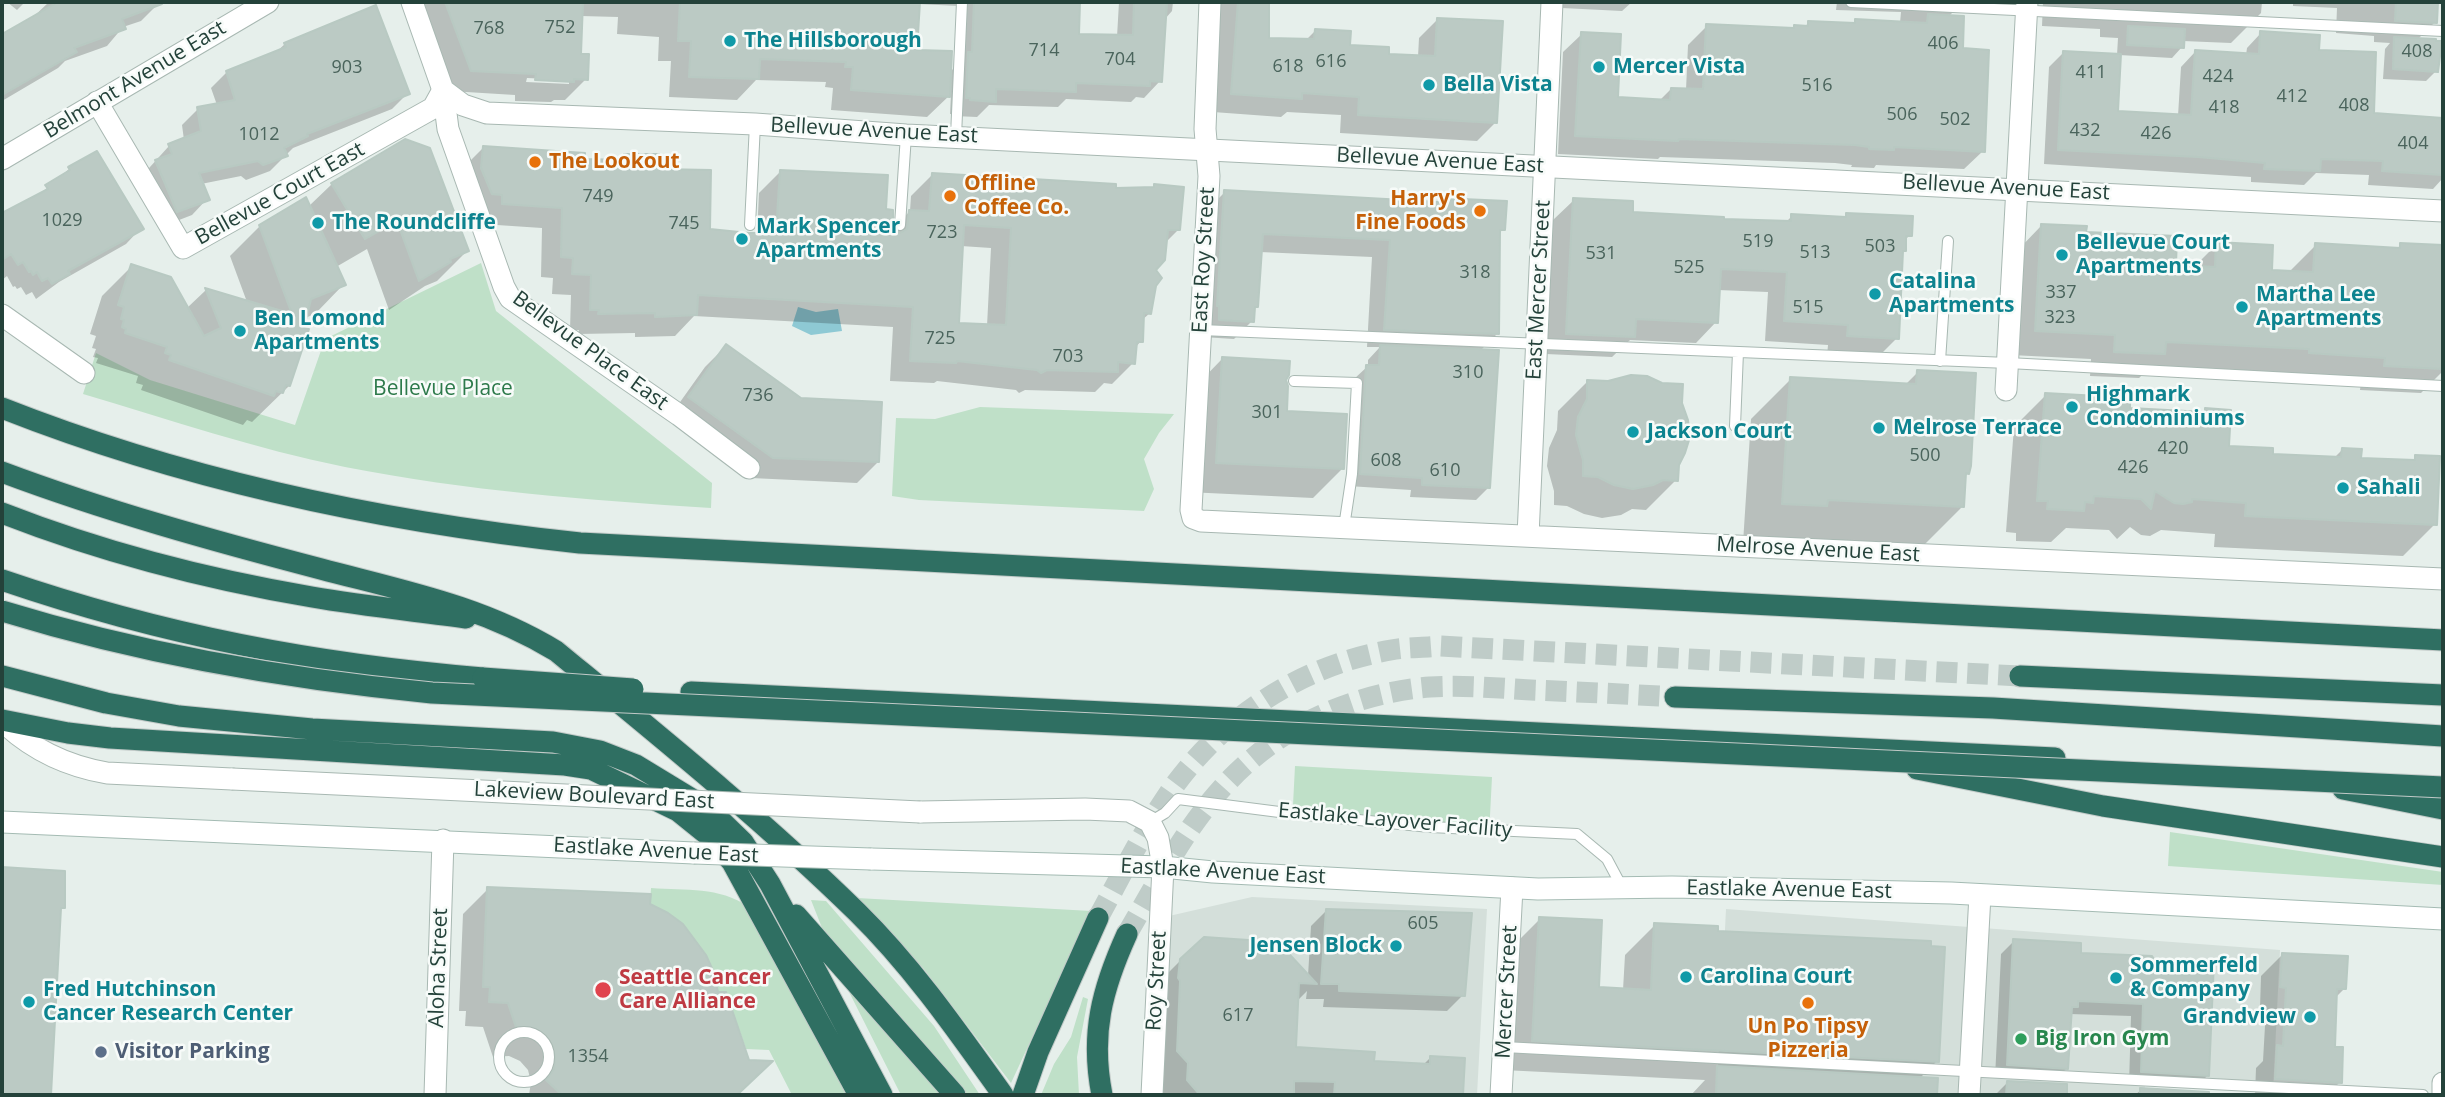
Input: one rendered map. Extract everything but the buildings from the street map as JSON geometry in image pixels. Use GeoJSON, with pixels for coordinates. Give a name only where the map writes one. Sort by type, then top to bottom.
{"type":"FeatureCollection","features":[{"type":"Feature","properties":{"kind":"highway"},"geometry":{"type":"LineString","coordinates":[[2,408],[113,447],[266,490],[422,522],[580,542],[2443,640]]}},
{"type":"Feature","properties":{"kind":"highway"},"geometry":{"type":"LineString","coordinates":[[2,471],[111,510],[471,609],[556,651],[702,771],[858,913],[1017,1095],[1035,1061],[1098,918]]}},
{"type":"Feature","properties":{"kind":"highway"},"geometry":{"type":"LineString","coordinates":[[2,513],[131,556],[250,586],[372,607],[470,618],[510,626]]}},
{"type":"Feature","properties":{"kind":"highway"},"geometry":{"type":"LineString","coordinates":[[2,580],[121,617],[264,651],[349,664],[483,678],[691,692],[2443,777]]}},
{"type":"Feature","properties":{"kind":"highway"},"geometry":{"type":"LineString","coordinates":[[2,611],[83,634],[212,663],[328,682],[432,693],[2443,787]]}},
{"type":"Feature","properties":{"kind":"highway"},"geometry":{"type":"LineString","coordinates":[[2,676],[106,704],[179,716],[312,729],[553,742],[600,751],[636,765],[710,810],[743,842],[769,884],[882,1095]]}},
{"type":"Feature","properties":{"kind":"highway"},"geometry":{"type":"LineString","coordinates":[[2020,676],[2443,695]]}},
{"type":"Feature","properties":{"kind":"highway"},"geometry":{"type":"LineString","coordinates":[[1675,697],[1993,708],[2443,736]]}},
{"type":"Feature","properties":{"kind":"highway"},"geometry":{"type":"LineString","coordinates":[[2,721],[110,738],[565,765],[592,769],[678,811],[709,836],[732,862],[859,1095]]}},
{"type":"Feature","properties":{"kind":"highway"},"geometry":{"type":"LineString","coordinates":[[1867,759],[2103,806],[2443,857]]}},
{"type":"Feature","properties":{"kind":"highway"},"geometry":{"type":"LineString","coordinates":[[2238,768],[2443,809]]}},
{"type":"Feature","properties":{"kind":"highway"},"geometry":{"type":"LineString","coordinates":[[769,884],[955,1095]]}},
{"type":"Feature","properties":{"kind":"highway"},"geometry":{"type":"LineString","coordinates":[[1102,1095],[1096,1054],[1098,1017],[1109,976],[1127,934]]}},
{"type":"Feature","properties":{"kind":"street","name":"Belmont Avenue East"},"geometry":{"type":"LineString","coordinates":[[2,159],[268,2]]}},
{"type":"Feature","properties":{"kind":"street","name":"Bellevue Place East"},"geometry":{"type":"LineString","coordinates":[[412,2],[443,90],[448,129],[510,298],[679,415],[749,468]]}},
{"type":"Feature","properties":{"kind":"street","name":"East Roy Street"},"geometry":{"type":"LineString","coordinates":[[1193,518],[1191,510],[1209,176],[1205,129],[1210,2]]}},
{"type":"Feature","properties":{"kind":"street","name":"East Mercer Street"},"geometry":{"type":"LineString","coordinates":[[1528,536],[1552,2]]}},
{"type":"Feature","properties":{"kind":"street"},"geometry":{"type":"LineString","coordinates":[[2006,390],[2026,6]]}},
{"type":"Feature","properties":{"kind":"street","name":"Bellevue Court East"},"geometry":{"type":"LineString","coordinates":[[97,102],[183,248],[433,107],[443,90]]}},
{"type":"Feature","properties":{"kind":"street","name":"Bellevue Avenue East"},"geometry":{"type":"LineString","coordinates":[[443,90],[463,105],[487,113],[755,124],[906,135],[2443,211]]}},
{"type":"Feature","properties":{"kind":"street"},"geometry":{"type":"LineString","coordinates":[[2,315],[84,373]]}},
{"type":"Feature","properties":{"kind":"street","name":"Melrose Avenue East"},"geometry":{"type":"LineString","coordinates":[[1193,518],[1201,521],[2443,579]]}},
{"type":"Feature","properties":{"kind":"street","name":"Lakeview Boulevard East"},"geometry":{"type":"LineString","coordinates":[[2,721],[28,744],[50,756],[74,766],[107,773],[920,812],[1085,808],[1129,811],[1150,822]]}},
{"type":"Feature","properties":{"kind":"street","name":"Eastlake Avenue East"},"geometry":{"type":"LineString","coordinates":[[2,822],[694,853],[1163,867],[1512,888],[1672,887],[1980,895],[2443,919]]}},
{"type":"Feature","properties":{"kind":"street"},"geometry":{"type":"LineString","coordinates":[[1150,822],[1158,838],[1163,867]]}},
{"type":"Feature","properties":{"kind":"street","name":"Aloha Street"},"geometry":{"type":"LineString","coordinates":[[435,1095],[443,840]]}},
{"type":"Feature","properties":{"kind":"street","name":"Roy Street"},"geometry":{"type":"LineString","coordinates":[[1152,1095],[1163,867]]}},
{"type":"Feature","properties":{"kind":"street","name":"Mercer Street"},"geometry":{"type":"LineString","coordinates":[[1501,1095],[1512,888]]}},
{"type":"Feature","properties":{"kind":"street"},"geometry":{"type":"LineString","coordinates":[[1969,1095],[1980,895]]}},
{"type":"Feature","properties":{"kind":"street"},"geometry":{"type":"LineString","coordinates":[[2443,1083],[2443,1095]]}},
{"type":"Feature","properties":{"kind":"lane"},"geometry":{"type":"LineString","coordinates":[[956,136],[962,2]]}},
{"type":"Feature","properties":{"kind":"lane"},"geometry":{"type":"LineString","coordinates":[[1851,2],[2026,6],[2443,31]]}},
{"type":"Feature","properties":{"kind":"lane"},"geometry":{"type":"LineString","coordinates":[[750,225],[755,124]]}},
{"type":"Feature","properties":{"kind":"lane"},"geometry":{"type":"LineString","coordinates":[[900,225],[906,135]]}},
{"type":"Feature","properties":{"kind":"lane"},"geometry":{"type":"LineString","coordinates":[[1940,361],[1948,241]]}},
{"type":"Feature","properties":{"kind":"lane"},"geometry":{"type":"LineString","coordinates":[[1200,330],[2008,363],[2443,386]]}},
{"type":"Feature","properties":{"kind":"lane"},"geometry":{"type":"LineString","coordinates":[[1735,426],[1738,352]]}},
{"type":"Feature","properties":{"kind":"lane"},"geometry":{"type":"LineString","coordinates":[[1294,381],[1357,383],[1352,474],[1344,527]]}},
{"type":"Feature","properties":{"kind":"lane","name":"Eastlake Layover Facility"},"geometry":{"type":"LineString","coordinates":[[1150,822],[1166,813],[1178,799],[1430,827],[1577,834],[1607,859],[1623,889]]}},
{"type":"Feature","properties":{"kind":"lane"},"geometry":{"type":"LineString","coordinates":[[528,1032],[537,1035],[548,1048],[548,1064],[539,1078],[532,1082],[516,1082],[508,1078],[499,1064],[500,1047],[512,1035],[528,1032]]}},
{"type":"Feature","properties":{"kind":"lane"},"geometry":{"type":"LineString","coordinates":[[1504,1047],[2423,1095]]}},
{"type":"Feature","properties":{"kind":"shaded area"},"geometry":{"type":"Polygon","coordinates":[[[1252,897],[1487,909],[1477,1095],[1159,1095],[1169,916],[1252,897]]]}},
{"type":"Feature","properties":{"kind":"shaded area"},"geometry":{"type":"Polygon","coordinates":[[[1726,909],[2280,950],[2273,1092],[2145,1086],[2144,1095],[1760,1095],[1761,1071],[1718,1069],[1726,909]]]}},
{"type":"Feature","properties":{"kind":"green space","name":"Bellevue Place"},"geometry":{"type":"Polygon","coordinates":[[[481,263],[496,311],[712,483],[711,508],[527,493],[345,467],[246,443],[83,394],[96,353],[150,380],[295,425],[325,339],[481,263]]]}},
{"type":"Feature","properties":{"kind":"green space"},"geometry":{"type":"Polygon","coordinates":[[[980,407],[1174,414],[1144,459],[1154,489],[1144,511],[919,500],[892,496],[896,418],[935,419],[980,407]]]}},
{"type":"Feature","properties":{"kind":"green space"},"geometry":{"type":"Polygon","coordinates":[[[1295,766],[1492,777],[1489,835],[1293,805],[1295,766]]]}},
{"type":"Feature","properties":{"kind":"green space"},"geometry":{"type":"Polygon","coordinates":[[[2170,832],[2443,872],[2443,885],[2168,866],[2170,832]]]}},
{"type":"Feature","properties":{"kind":"green space"},"geometry":{"type":"Polygon","coordinates":[[[651,888],[714,893],[749,907],[857,1095],[792,1095],[769,1050],[746,1049],[726,993],[718,992],[703,951],[686,929],[650,904],[651,888]]]}},
{"type":"Feature","properties":{"kind":"green space"},"geometry":{"type":"Polygon","coordinates":[[[857,898],[1091,911],[1011,1083],[923,968],[857,898]]]}},
{"type":"Feature","properties":{"kind":"green space"},"geometry":{"type":"Polygon","coordinates":[[[811,900],[826,901],[934,1026],[980,1095],[901,1095],[841,976],[811,900]]]}},
{"type":"Feature","properties":{"kind":"green space"},"geometry":{"type":"Polygon","coordinates":[[[1083,997],[1088,999],[1077,1057],[1079,1095],[1041,1095],[1054,1064],[1071,1037],[1083,997]]]}},
{"type":"Feature","properties":{"kind":"water"},"geometry":{"type":"Polygon","coordinates":[[[798,307],[816,312],[838,309],[842,331],[811,335],[792,326],[798,307]]]}},
{"type":"Feature","properties":{"kind":"tunnel"},"geometry":{"type":"LineString","coordinates":[[1098,918],[1159,808],[1190,766],[1213,741],[1266,699],[1295,682],[1325,668],[1358,658],[1397,649],[1439,646],[2020,676]]}},
{"type":"Feature","properties":{"kind":"tunnel"},"geometry":{"type":"LineString","coordinates":[[1127,934],[1183,839],[1223,787],[1267,747],[1317,717],[1372,697],[1430,687],[1675,697]]}},
{"type":"Feature","properties":{"kind":"place","name":"The Hillsborough"},"geometry":{"type":"Point","coordinates":[730,41]}},
{"type":"Feature","properties":{"kind":"place","name":"Mercer Vista"},"geometry":{"type":"Point","coordinates":[1599,67]}},
{"type":"Feature","properties":{"kind":"place","name":"Bella Vista"},"geometry":{"type":"Point","coordinates":[1429,85]}},
{"type":"Feature","properties":{"kind":"place","name":"The Lookout"},"geometry":{"type":"Point","coordinates":[535,162]}},
{"type":"Feature","properties":{"kind":"place","name":"Offline Coffee Co."},"geometry":{"type":"Point","coordinates":[950,196]}},
{"type":"Feature","properties":{"kind":"place","name":"Harry's Fine Foods"},"geometry":{"type":"Point","coordinates":[1480,211]}},
{"type":"Feature","properties":{"kind":"place","name":"The Roundcliffe"},"geometry":{"type":"Point","coordinates":[318,223]}},
{"type":"Feature","properties":{"kind":"place","name":"Mark Spencer Apartments"},"geometry":{"type":"Point","coordinates":[742,239]}},
{"type":"Feature","properties":{"kind":"place","name":"Bellevue Court Apartments"},"geometry":{"type":"Point","coordinates":[2062,255]}},
{"type":"Feature","properties":{"kind":"place","name":"Catalina Apartments"},"geometry":{"type":"Point","coordinates":[1875,294]}},
{"type":"Feature","properties":{"kind":"place","name":"Martha Lee Apartments"},"geometry":{"type":"Point","coordinates":[2242,307]}},
{"type":"Feature","properties":{"kind":"place","name":"Ben Lomond Apartments"},"geometry":{"type":"Point","coordinates":[240,331]}},
{"type":"Feature","properties":{"kind":"place","name":"Highmark Condominiums"},"geometry":{"type":"Point","coordinates":[2072,407]}},
{"type":"Feature","properties":{"kind":"place","name":"Melrose Terrace"},"geometry":{"type":"Point","coordinates":[1879,428]}},
{"type":"Feature","properties":{"kind":"place","name":"Jackson Court"},"geometry":{"type":"Point","coordinates":[1633,432]}},
{"type":"Feature","properties":{"kind":"place","name":"Sahali"},"geometry":{"type":"Point","coordinates":[2343,488]}},
{"type":"Feature","properties":{"kind":"place","name":"Jensen Block"},"geometry":{"type":"Point","coordinates":[1396,946]}},
{"type":"Feature","properties":{"kind":"place","name":"Carolina Court"},"geometry":{"type":"Point","coordinates":[1686,977]}},
{"type":"Feature","properties":{"kind":"place","name":"Sommerfeld & Company"},"geometry":{"type":"Point","coordinates":[2116,978]}},
{"type":"Feature","properties":{"kind":"place","name":"Seattle Cancer Care Alliance"},"geometry":{"type":"Point","coordinates":[603,990]}},
{"type":"Feature","properties":{"kind":"place","name":"Fred Hutchinson Cancer Research Center"},"geometry":{"type":"Point","coordinates":[29,1002]}},
{"type":"Feature","properties":{"kind":"place","name":"Un Po Tipsy Pizzeria"},"geometry":{"type":"Point","coordinates":[1808,1003]}},
{"type":"Feature","properties":{"kind":"place","name":"Grandview"},"geometry":{"type":"Point","coordinates":[2310,1017]}},
{"type":"Feature","properties":{"kind":"place","name":"Big Iron Gym"},"geometry":{"type":"Point","coordinates":[2021,1039]}},
{"type":"Feature","properties":{"kind":"place","name":"Visitor Parking"},"geometry":{"type":"Point","coordinates":[101,1052]}}]}
